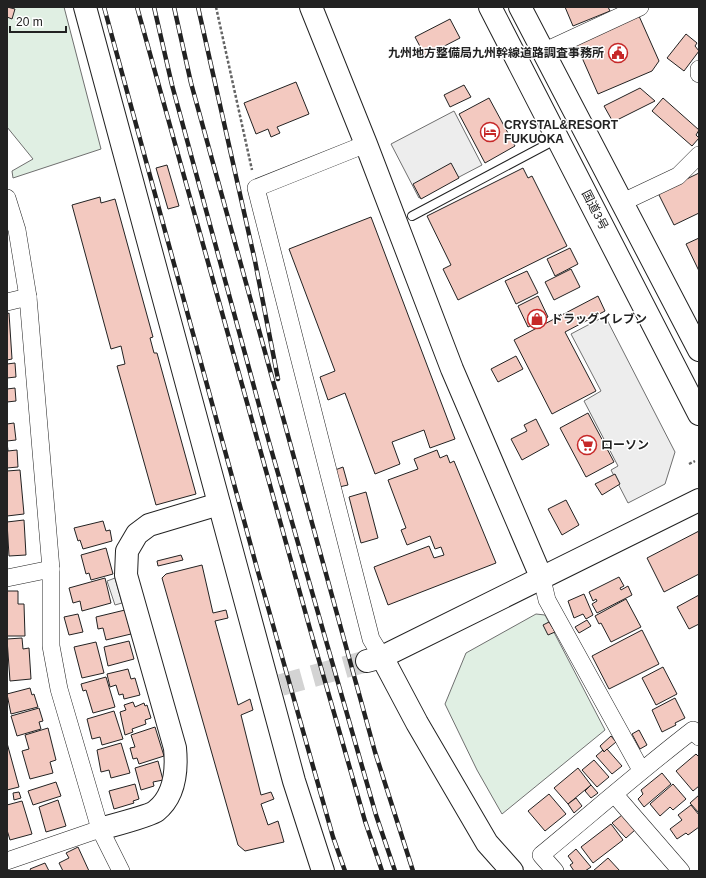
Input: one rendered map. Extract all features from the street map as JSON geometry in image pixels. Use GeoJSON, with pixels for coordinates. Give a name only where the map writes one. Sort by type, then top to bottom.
{"type":"FeatureCollection","features":[{"type":"Feature","properties":{"kind":"main road"},"geometry":{"type":"LineString","coordinates":[[85,7],[219,504],[275,687],[294,781],[323,871]]}},
{"type":"Feature","properties":{"kind":"main road"},"geometry":{"type":"LineString","coordinates":[[311,7],[366,144],[452,369],[542,579]]}},
{"type":"Feature","properties":{"kind":"main road","name":"国道3号"},"geometry":{"type":"LineString","coordinates":[[490,7],[699,414]]}},
{"type":"Feature","properties":{"kind":"main road"},"geometry":{"type":"LineString","coordinates":[[520,7],[542,52],[699,350]]}},
{"type":"Feature","properties":{"kind":"main road"},"geometry":{"type":"LineString","coordinates":[[512,871],[487,843],[417,723],[375,659],[542,579],[699,500]]}},
{"type":"Feature","properties":{"kind":"main road"},"geometry":{"type":"LineString","coordinates":[[100,829],[156,812],[166,799],[177,769],[175,748],[126,575],[127,551],[137,534],[149,525],[219,504]]}},
{"type":"Feature","properties":{"kind":"street"},"geometry":{"type":"LineString","coordinates":[[542,52],[640,7]]}},
{"type":"Feature","properties":{"kind":"street"},"geometry":{"type":"LineString","coordinates":[[699,69],[699,74]]}},
{"type":"Feature","properties":{"kind":"street"},"geometry":{"type":"LineString","coordinates":[[366,144],[256,188],[371,638],[375,659]]}},
{"type":"Feature","properties":{"kind":"street"},"geometry":{"type":"LineString","coordinates":[[622,202],[678,176],[699,155]]}},
{"type":"Feature","properties":{"kind":"street"},"geometry":{"type":"LineString","coordinates":[[7,198],[12,232],[28,297],[51,569],[51,646],[59,689],[100,829],[121,871]]}},
{"type":"Feature","properties":{"kind":"street"},"geometry":{"type":"LineString","coordinates":[[7,302],[28,297]]}},
{"type":"Feature","properties":{"kind":"street"},"geometry":{"type":"LineString","coordinates":[[7,578],[51,569]]}},
{"type":"Feature","properties":{"kind":"street"},"geometry":{"type":"LineString","coordinates":[[542,579],[547,600],[641,770]]}},
{"type":"Feature","properties":{"kind":"street"},"geometry":{"type":"LineString","coordinates":[[555,871],[541,855],[615,795],[641,770],[693,730],[699,737]]}},
{"type":"Feature","properties":{"kind":"street"},"geometry":{"type":"LineString","coordinates":[[615,795],[681,871]]}},
{"type":"Feature","properties":{"kind":"street"},"geometry":{"type":"LineString","coordinates":[[7,861],[100,829]]}},
{"type":"Feature","properties":{"kind":"lane"},"geometry":{"type":"LineString","coordinates":[[412,216],[558,138]]}},
{"type":"Feature","properties":{"kind":"path"},"geometry":{"type":"LineString","coordinates":[[216,7],[256,188]]}},
{"type":"Feature","properties":{"kind":"path"},"geometry":{"type":"LineString","coordinates":[[689,464],[695,461]]}},
{"type":"Feature","properties":{"kind":"green space"},"geometry":{"type":"Polygon","coordinates":[[[7,7],[64,7],[101,149],[13,178],[12,171],[33,159],[7,127],[7,7]]]}},
{"type":"Feature","properties":{"kind":"green space"},"geometry":{"type":"Polygon","coordinates":[[[536,614],[545,615],[605,730],[502,814],[477,770],[445,704],[466,653],[536,614]]]}},
{"type":"Feature","properties":{"kind":"shaded area"},"geometry":{"type":"Polygon","coordinates":[[[454,111],[482,165],[419,198],[391,144],[454,111]]]}},
{"type":"Feature","properties":{"kind":"shaded area"},"geometry":{"type":"Polygon","coordinates":[[[605,316],[675,452],[665,484],[628,503],[611,470],[618,466],[584,401],[601,391],[571,334],[605,316]]]}},
{"type":"Feature","properties":{"kind":"shaded area"},"geometry":{"type":"Polygon","coordinates":[[[115,578],[122,603],[115,605],[107,581],[115,578]]]}},
{"type":"Feature","properties":{"kind":"building"},"geometry":{"type":"Polygon","coordinates":[[[7,7],[15,9],[12,19],[7,17],[7,7]]]}},
{"type":"Feature","properties":{"kind":"building"},"geometry":{"type":"Polygon","coordinates":[[[565,7],[608,7],[610,11],[573,26],[565,7]]]}},
{"type":"Feature","properties":{"kind":"building","name":"九州地方整備局九州幹線道路調査事務所"},"geometry":{"type":"Polygon","coordinates":[[[639,16],[659,61],[652,71],[598,94],[576,44],[639,16]]]}},
{"type":"Feature","properties":{"kind":"building"},"geometry":{"type":"Polygon","coordinates":[[[450,19],[460,38],[425,56],[415,37],[450,19]]]}},
{"type":"Feature","properties":{"kind":"building"},"geometry":{"type":"Polygon","coordinates":[[[686,34],[697,43],[695,46],[699,51],[684,71],[667,58],[686,34]]]}},
{"type":"Feature","properties":{"kind":"building"},"geometry":{"type":"Polygon","coordinates":[[[296,82],[309,114],[277,127],[280,133],[271,137],[268,129],[256,134],[244,103],[296,82]]]}},
{"type":"Feature","properties":{"kind":"building"},"geometry":{"type":"Polygon","coordinates":[[[464,85],[471,97],[450,107],[444,95],[464,85]]]}},
{"type":"Feature","properties":{"kind":"building"},"geometry":{"type":"Polygon","coordinates":[[[640,88],[655,101],[613,122],[604,106],[640,88]]]}},
{"type":"Feature","properties":{"kind":"building"},"geometry":{"type":"Polygon","coordinates":[[[489,98],[515,146],[485,163],[459,114],[489,98]]]}},
{"type":"Feature","properties":{"kind":"building"},"geometry":{"type":"Polygon","coordinates":[[[663,98],[699,130],[696,135],[699,138],[692,146],[652,111],[663,98]]]}},
{"type":"Feature","properties":{"kind":"building"},"geometry":{"type":"Polygon","coordinates":[[[451,163],[459,178],[421,199],[413,184],[451,163]]]}},
{"type":"Feature","properties":{"kind":"building"},"geometry":{"type":"Polygon","coordinates":[[[167,165],[179,206],[168,209],[156,168],[167,165]]]}},
{"type":"Feature","properties":{"kind":"building"},"geometry":{"type":"Polygon","coordinates":[[[523,168],[528,178],[532,176],[567,246],[458,300],[443,269],[451,265],[427,216],[523,168]]]}},
{"type":"Feature","properties":{"kind":"building"},"geometry":{"type":"Polygon","coordinates":[[[699,173],[699,213],[674,225],[658,193],[699,173]]]}},
{"type":"Feature","properties":{"kind":"building"},"geometry":{"type":"Polygon","coordinates":[[[100,197],[101,203],[115,199],[153,337],[150,338],[154,353],[157,353],[196,494],[156,505],[117,366],[125,364],[121,346],[111,349],[72,205],[100,197]]]}},
{"type":"Feature","properties":{"kind":"building"},"geometry":{"type":"Polygon","coordinates":[[[371,217],[455,439],[430,448],[424,430],[392,442],[400,464],[375,474],[345,393],[328,400],[320,377],[335,371],[289,249],[371,217]]]}},
{"type":"Feature","properties":{"kind":"building"},"geometry":{"type":"Polygon","coordinates":[[[699,238],[699,271],[686,244],[699,238]]]}},
{"type":"Feature","properties":{"kind":"building"},"geometry":{"type":"Polygon","coordinates":[[[570,248],[578,264],[555,276],[547,259],[570,248]]]}},
{"type":"Feature","properties":{"kind":"building"},"geometry":{"type":"Polygon","coordinates":[[[571,269],[580,287],[554,300],[545,282],[571,269]]]}},
{"type":"Feature","properties":{"kind":"building"},"geometry":{"type":"Polygon","coordinates":[[[527,271],[538,293],[516,304],[505,281],[527,271]]]}},
{"type":"Feature","properties":{"kind":"building"},"geometry":{"type":"Polygon","coordinates":[[[538,296],[548,317],[528,327],[518,306],[538,296]]]}},
{"type":"Feature","properties":{"kind":"building"},"geometry":{"type":"Polygon","coordinates":[[[598,296],[605,311],[565,332],[596,391],[552,414],[514,340],[598,296]]]}},
{"type":"Feature","properties":{"kind":"building"},"geometry":{"type":"Polygon","coordinates":[[[9,313],[12,359],[7,360],[7,314],[9,313]]]}},
{"type":"Feature","properties":{"kind":"building"},"geometry":{"type":"Polygon","coordinates":[[[516,356],[523,369],[498,382],[491,369],[516,356]]]}},
{"type":"Feature","properties":{"kind":"building"},"geometry":{"type":"Polygon","coordinates":[[[15,363],[16,377],[7,378],[7,364],[15,363]]]}},
{"type":"Feature","properties":{"kind":"building"},"geometry":{"type":"Polygon","coordinates":[[[15,388],[16,401],[7,402],[7,389],[15,388]]]}},
{"type":"Feature","properties":{"kind":"building","name":"ローソン"},"geometry":{"type":"Polygon","coordinates":[[[588,413],[614,462],[586,477],[560,428],[588,413]]]}},
{"type":"Feature","properties":{"kind":"building"},"geometry":{"type":"Polygon","coordinates":[[[536,419],[549,445],[522,460],[511,439],[527,431],[524,425],[536,419]]]}},
{"type":"Feature","properties":{"kind":"building"},"geometry":{"type":"Polygon","coordinates":[[[14,423],[16,440],[7,441],[7,424],[14,423]]]}},
{"type":"Feature","properties":{"kind":"building"},"geometry":{"type":"Polygon","coordinates":[[[7,442],[8,451],[17,450],[18,467],[7,468],[7,442]]]}},
{"type":"Feature","properties":{"kind":"building"},"geometry":{"type":"Polygon","coordinates":[[[437,450],[440,458],[447,455],[450,463],[454,461],[496,563],[388,605],[374,567],[429,546],[434,558],[444,555],[441,547],[435,549],[430,536],[407,545],[401,530],[406,528],[388,480],[418,469],[414,459],[437,450]]]}},
{"type":"Feature","properties":{"kind":"building"},"geometry":{"type":"Polygon","coordinates":[[[343,467],[348,485],[339,487],[335,470],[343,467]]]}},
{"type":"Feature","properties":{"kind":"building"},"geometry":{"type":"Polygon","coordinates":[[[20,470],[24,514],[7,516],[7,471],[20,470]]]}},
{"type":"Feature","properties":{"kind":"building"},"geometry":{"type":"Polygon","coordinates":[[[615,474],[620,484],[602,495],[595,484],[615,474]]]}},
{"type":"Feature","properties":{"kind":"building"},"geometry":{"type":"Polygon","coordinates":[[[366,492],[378,538],[361,543],[349,497],[366,492]]]}},
{"type":"Feature","properties":{"kind":"building"},"geometry":{"type":"Polygon","coordinates":[[[566,500],[579,525],[562,535],[548,509],[566,500]]]}},
{"type":"Feature","properties":{"kind":"building"},"geometry":{"type":"Polygon","coordinates":[[[24,520],[26,555],[9,556],[7,522],[24,520]]]}},
{"type":"Feature","properties":{"kind":"building"},"geometry":{"type":"Polygon","coordinates":[[[103,521],[106,531],[110,530],[112,541],[83,549],[80,540],[78,541],[74,528],[103,521]]]}},
{"type":"Feature","properties":{"kind":"building"},"geometry":{"type":"Polygon","coordinates":[[[699,531],[699,574],[664,592],[647,558],[699,531]]]}},
{"type":"Feature","properties":{"kind":"building"},"geometry":{"type":"Polygon","coordinates":[[[106,548],[113,574],[91,580],[89,573],[86,574],[81,555],[106,548]]]}},
{"type":"Feature","properties":{"kind":"building"},"geometry":{"type":"Polygon","coordinates":[[[181,555],[183,560],[158,566],[157,561],[181,555]]]}},
{"type":"Feature","properties":{"kind":"building"},"geometry":{"type":"Polygon","coordinates":[[[202,565],[213,613],[226,610],[228,618],[215,621],[238,705],[250,699],[253,710],[241,715],[261,795],[271,792],[274,799],[261,804],[268,825],[278,821],[284,842],[245,851],[238,845],[162,578],[166,574],[202,565]]]}},
{"type":"Feature","properties":{"kind":"building"},"geometry":{"type":"Polygon","coordinates":[[[619,577],[624,586],[620,588],[621,590],[628,586],[632,595],[597,613],[592,604],[597,601],[596,599],[593,601],[589,592],[619,577]]]}},
{"type":"Feature","properties":{"kind":"building"},"geometry":{"type":"Polygon","coordinates":[[[105,578],[111,603],[82,611],[80,601],[73,603],[69,588],[105,578]]]}},
{"type":"Feature","properties":{"kind":"building"},"geometry":{"type":"Polygon","coordinates":[[[7,591],[18,591],[18,604],[24,604],[25,636],[7,636],[7,591]]]}},
{"type":"Feature","properties":{"kind":"building"},"geometry":{"type":"Polygon","coordinates":[[[584,594],[593,615],[586,619],[583,614],[574,618],[568,601],[584,594]]]}},
{"type":"Feature","properties":{"kind":"building"},"geometry":{"type":"Polygon","coordinates":[[[699,595],[699,624],[689,629],[677,607],[699,595]]]}},
{"type":"Feature","properties":{"kind":"building"},"geometry":{"type":"Polygon","coordinates":[[[626,599],[641,627],[611,642],[601,623],[599,624],[595,616],[626,599]]]}},
{"type":"Feature","properties":{"kind":"building"},"geometry":{"type":"Polygon","coordinates":[[[125,610],[131,634],[106,640],[103,628],[98,629],[96,617],[125,610]]]}},
{"type":"Feature","properties":{"kind":"building"},"geometry":{"type":"Polygon","coordinates":[[[78,614],[83,632],[69,635],[64,617],[78,614]]]}},
{"type":"Feature","properties":{"kind":"building"},"geometry":{"type":"Polygon","coordinates":[[[587,620],[591,626],[579,633],[575,627],[587,620]]]}},
{"type":"Feature","properties":{"kind":"building"},"geometry":{"type":"Polygon","coordinates":[[[549,622],[555,632],[548,635],[543,625],[549,622]]]}},
{"type":"Feature","properties":{"kind":"building"},"geometry":{"type":"Polygon","coordinates":[[[642,630],[659,664],[609,689],[592,656],[642,630]]]}},
{"type":"Feature","properties":{"kind":"building"},"geometry":{"type":"Polygon","coordinates":[[[22,638],[23,649],[29,648],[31,679],[10,681],[7,639],[22,638]]]}},
{"type":"Feature","properties":{"kind":"building"},"geometry":{"type":"Polygon","coordinates":[[[129,641],[134,659],[108,666],[104,647],[129,641]]]}},
{"type":"Feature","properties":{"kind":"building"},"geometry":{"type":"Polygon","coordinates":[[[96,642],[104,673],[82,678],[74,647],[96,642]]]}},
{"type":"Feature","properties":{"kind":"building"},"geometry":{"type":"Polygon","coordinates":[[[663,667],[677,694],[656,705],[642,678],[663,667]]]}},
{"type":"Feature","properties":{"kind":"building"},"geometry":{"type":"Polygon","coordinates":[[[128,669],[131,679],[135,678],[140,695],[124,699],[123,694],[119,695],[116,685],[110,687],[107,674],[128,669]]]}},
{"type":"Feature","properties":{"kind":"building"},"geometry":{"type":"Polygon","coordinates":[[[106,677],[115,707],[93,713],[86,690],[83,691],[81,684],[106,677]]]}},
{"type":"Feature","properties":{"kind":"building"},"geometry":{"type":"Polygon","coordinates":[[[30,688],[32,695],[34,694],[38,707],[11,714],[7,694],[30,688]]]}},
{"type":"Feature","properties":{"kind":"building"},"geometry":{"type":"Polygon","coordinates":[[[675,698],[685,718],[675,723],[676,725],[662,732],[652,710],[675,698]]]}},
{"type":"Feature","properties":{"kind":"building"},"geometry":{"type":"Polygon","coordinates":[[[133,702],[135,707],[144,703],[145,706],[147,705],[151,718],[145,720],[146,724],[132,729],[133,732],[125,735],[120,712],[126,710],[124,705],[133,702]]]}},
{"type":"Feature","properties":{"kind":"building"},"geometry":{"type":"Polygon","coordinates":[[[39,708],[43,721],[39,722],[41,729],[17,736],[11,716],[39,708]]]}},
{"type":"Feature","properties":{"kind":"building"},"geometry":{"type":"Polygon","coordinates":[[[114,711],[123,739],[102,745],[100,737],[92,739],[87,719],[114,711]]]}},
{"type":"Feature","properties":{"kind":"building"},"geometry":{"type":"Polygon","coordinates":[[[155,727],[164,756],[139,764],[137,758],[133,759],[130,748],[135,747],[131,735],[155,727]]]}},
{"type":"Feature","properties":{"kind":"building"},"geometry":{"type":"Polygon","coordinates":[[[48,728],[56,760],[50,762],[53,773],[30,779],[22,751],[29,749],[25,735],[48,728]]]}},
{"type":"Feature","properties":{"kind":"building"},"geometry":{"type":"Polygon","coordinates":[[[639,730],[647,745],[640,749],[632,734],[639,730]]]}},
{"type":"Feature","properties":{"kind":"building"},"geometry":{"type":"Polygon","coordinates":[[[611,736],[616,742],[604,752],[600,746],[611,736]]]}},
{"type":"Feature","properties":{"kind":"building"},"geometry":{"type":"Polygon","coordinates":[[[7,743],[19,787],[7,790],[7,743]]]}},
{"type":"Feature","properties":{"kind":"building"},"geometry":{"type":"Polygon","coordinates":[[[121,743],[130,773],[111,778],[109,770],[101,772],[97,750],[121,743]]]}},
{"type":"Feature","properties":{"kind":"building"},"geometry":{"type":"Polygon","coordinates":[[[607,749],[622,766],[612,774],[596,756],[603,750],[604,752],[607,749]]]}},
{"type":"Feature","properties":{"kind":"building"},"geometry":{"type":"Polygon","coordinates":[[[696,754],[699,757],[699,786],[693,791],[676,771],[696,754]]]}},
{"type":"Feature","properties":{"kind":"building"},"geometry":{"type":"Polygon","coordinates":[[[594,760],[609,777],[597,787],[582,770],[594,760]]]}},
{"type":"Feature","properties":{"kind":"building"},"geometry":{"type":"Polygon","coordinates":[[[158,761],[163,780],[153,782],[154,786],[141,790],[135,768],[158,761]]]}},
{"type":"Feature","properties":{"kind":"building"},"geometry":{"type":"Polygon","coordinates":[[[578,768],[591,785],[568,804],[554,788],[578,768]]]}},
{"type":"Feature","properties":{"kind":"building"},"geometry":{"type":"Polygon","coordinates":[[[662,773],[671,784],[644,807],[638,799],[643,794],[641,790],[662,773]]]}},
{"type":"Feature","properties":{"kind":"building"},"geometry":{"type":"Polygon","coordinates":[[[56,782],[61,796],[33,805],[28,791],[56,782]]]}},
{"type":"Feature","properties":{"kind":"building"},"geometry":{"type":"Polygon","coordinates":[[[135,784],[139,799],[133,801],[134,803],[114,809],[109,791],[135,784]]]}},
{"type":"Feature","properties":{"kind":"building"},"geometry":{"type":"Polygon","coordinates":[[[673,784],[686,799],[673,810],[670,807],[660,816],[650,804],[673,784]]]}},
{"type":"Feature","properties":{"kind":"building"},"geometry":{"type":"Polygon","coordinates":[[[591,785],[598,793],[591,798],[585,791],[591,785]]]}},
{"type":"Feature","properties":{"kind":"building"},"geometry":{"type":"Polygon","coordinates":[[[19,792],[21,798],[14,800],[13,793],[19,792]]]}},
{"type":"Feature","properties":{"kind":"building"},"geometry":{"type":"Polygon","coordinates":[[[549,794],[566,814],[545,831],[528,811],[549,794]]]}},
{"type":"Feature","properties":{"kind":"building"},"geometry":{"type":"Polygon","coordinates":[[[699,795],[699,813],[690,803],[699,795]]]}},
{"type":"Feature","properties":{"kind":"building"},"geometry":{"type":"Polygon","coordinates":[[[576,798],[582,806],[574,813],[568,804],[576,798]]]}},
{"type":"Feature","properties":{"kind":"building"},"geometry":{"type":"Polygon","coordinates":[[[58,800],[66,826],[46,832],[39,807],[58,800]]]}},
{"type":"Feature","properties":{"kind":"building"},"geometry":{"type":"Polygon","coordinates":[[[22,801],[32,834],[10,840],[7,830],[7,805],[22,801]]]}},
{"type":"Feature","properties":{"kind":"building"},"geometry":{"type":"Polygon","coordinates":[[[691,805],[699,815],[699,827],[688,835],[686,833],[677,839],[670,829],[682,820],[678,815],[691,805]]]}},
{"type":"Feature","properties":{"kind":"building"},"geometry":{"type":"Polygon","coordinates":[[[622,815],[635,830],[626,838],[612,823],[622,815]]]}},
{"type":"Feature","properties":{"kind":"building"},"geometry":{"type":"Polygon","coordinates":[[[611,824],[623,840],[593,863],[581,847],[611,824]]]}},
{"type":"Feature","properties":{"kind":"building"},"geometry":{"type":"Polygon","coordinates":[[[78,847],[89,871],[63,871],[59,863],[69,858],[66,853],[78,847]]]}},
{"type":"Feature","properties":{"kind":"building"},"geometry":{"type":"Polygon","coordinates":[[[576,849],[591,867],[585,871],[574,871],[570,865],[573,863],[568,856],[576,849]]]}},
{"type":"Feature","properties":{"kind":"building"},"geometry":{"type":"Polygon","coordinates":[[[608,858],[620,871],[593,871],[608,858]]]}},
{"type":"Feature","properties":{"kind":"building"},"geometry":{"type":"Polygon","coordinates":[[[45,863],[49,871],[31,871],[30,869],[45,863]]]}},
{"type":"Feature","properties":{"kind":"tunnel"},"geometry":{"type":"LineString","coordinates":[[281,685],[367,661]]}},
{"type":"Feature","properties":{"kind":"railway"},"geometry":{"type":"LineString","coordinates":[[104,7],[258,572],[333,837],[345,871]]}},
{"type":"Feature","properties":{"kind":"railway"},"geometry":{"type":"LineString","coordinates":[[137,7],[310,629],[365,821],[382,871]]}},
{"type":"Feature","properties":{"kind":"railway"},"geometry":{"type":"LineString","coordinates":[[154,7],[172,85],[269,442],[376,815],[395,871]]}},
{"type":"Feature","properties":{"kind":"railway"},"geometry":{"type":"LineString","coordinates":[[174,7],[191,83],[375,752],[413,871]]}},
{"type":"Feature","properties":{"kind":"railway"},"geometry":{"type":"LineString","coordinates":[[198,7],[255,261],[278,379]]}},
{"type":"Feature","properties":{"kind":"place","name":"九州地方整備局九州幹線道路調査事務所"},"geometry":{"type":"Point","coordinates":[618,53]}},
{"type":"Feature","properties":{"kind":"place","name":"CRYSTAL&RESORT FUKUOKA"},"geometry":{"type":"Point","coordinates":[490,132]}},
{"type":"Feature","properties":{"kind":"place","name":"ドラッグイレブン"},"geometry":{"type":"Point","coordinates":[537,319]}},
{"type":"Feature","properties":{"kind":"place","name":"ローソン"},"geometry":{"type":"Point","coordinates":[587,445]}}]}
